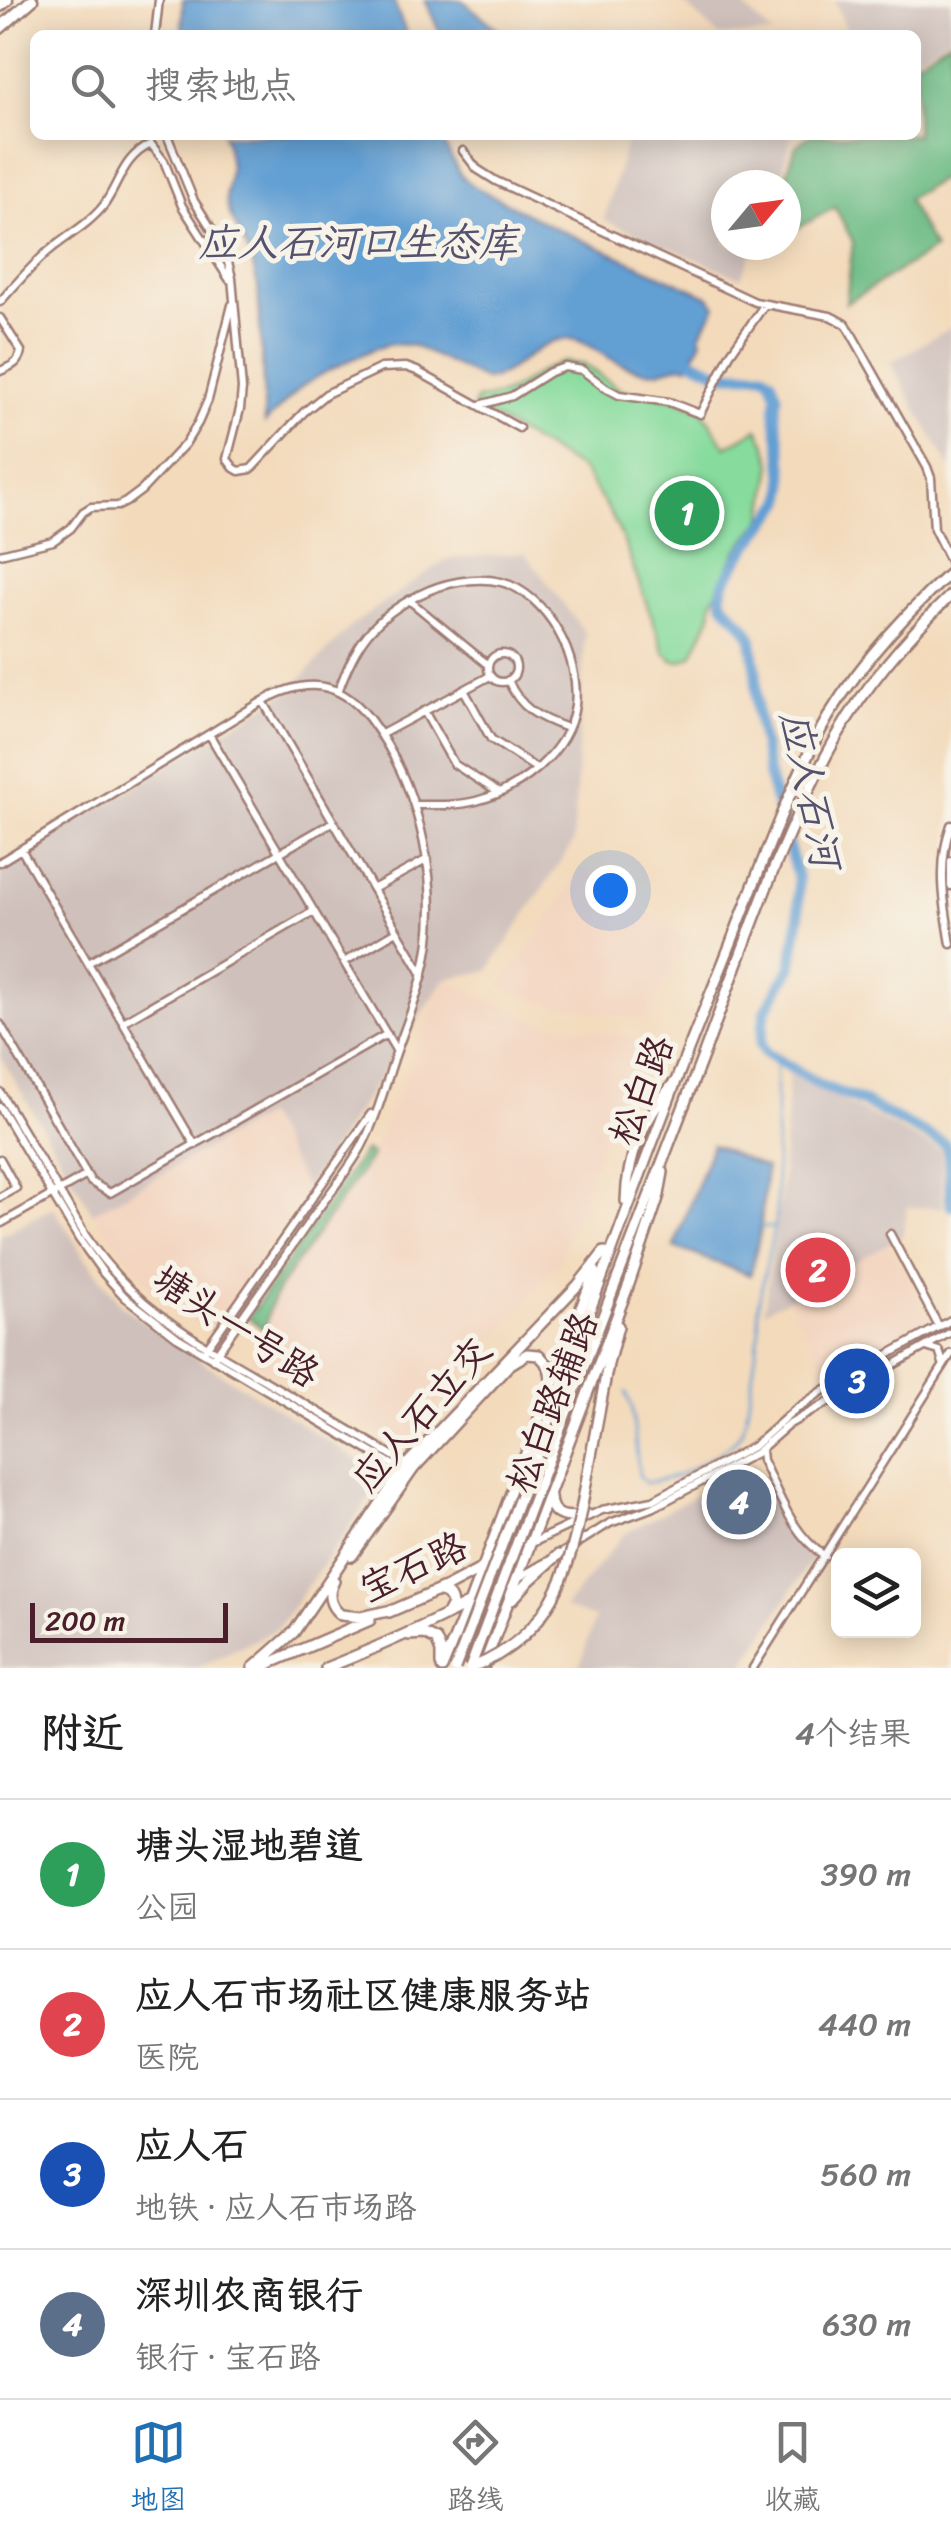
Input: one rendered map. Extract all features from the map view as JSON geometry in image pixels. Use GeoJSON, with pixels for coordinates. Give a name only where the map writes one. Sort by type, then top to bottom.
{"type":"FeatureCollection","features":[{"type":"Feature","properties":{"kind":"highway"},"geometry":{"type":"LineString","coordinates":[[0,6],[6,0]]}},
{"type":"Feature","properties":{"kind":"highway"},"geometry":{"type":"LineString","coordinates":[[0,28],[32,0]]}},
{"type":"Feature","properties":{"kind":"main road","name":"松白路"},"geometry":{"type":"LineString","coordinates":[[455,1668],[625,1212],[774,836],[819,734],[856,675],[951,572]]}},
{"type":"Feature","properties":{"kind":"main road","name":"松白路"},"geometry":{"type":"LineString","coordinates":[[471,1668],[649,1192],[798,812],[838,733],[886,664],[951,596]]}},
{"type":"Feature","properties":{"kind":"main road","name":"松白路辅路"},"geometry":{"type":"LineString","coordinates":[[482,1668],[629,1284],[658,1195],[666,1154]]}},
{"type":"Feature","properties":{"kind":"main road","name":"松白路辅路"},"geometry":{"type":"LineString","coordinates":[[442,1668],[588,1287],[625,1212]]}},
{"type":"Feature","properties":{"kind":"main road","name":"应人石立交"},"geometry":{"type":"LineString","coordinates":[[256,1668],[294,1632],[408,1469],[604,1252]]}},
{"type":"Feature","properties":{"kind":"main road"},"geometry":{"type":"LineString","coordinates":[[401,1637],[424,1634],[436,1640],[442,1668],[456,1660],[471,1668],[514,1644],[552,1603],[573,1551],[608,1364],[629,1284]]}},
{"type":"Feature","properties":{"kind":"main road"},"geometry":{"type":"LineString","coordinates":[[392,1610],[346,1617],[332,1606],[329,1596],[334,1581],[408,1469],[521,1357],[534,1354],[545,1360],[551,1384]]}},
{"type":"Feature","properties":{"kind":"main road"},"geometry":{"type":"LineString","coordinates":[[517,1476],[521,1493],[530,1499],[542,1498],[551,1489]]}},
{"type":"Feature","properties":{"kind":"main road"},"geometry":{"type":"LineString","coordinates":[[551,1489],[550,1504],[558,1514],[571,1518],[588,1515]]}},
{"type":"Feature","properties":{"kind":"main road","name":"宝石路"},"geometry":{"type":"LineString","coordinates":[[256,1668],[435,1592],[530,1543]]}},
{"type":"Feature","properties":{"kind":"main road"},"geometry":{"type":"LineString","coordinates":[[505,1610],[529,1580],[558,1555]]}},
{"type":"Feature","properties":{"kind":"main road","name":"宝石路"},"geometry":{"type":"LineString","coordinates":[[326,1668],[401,1637],[516,1578]]}},
{"type":"Feature","properties":{"kind":"main road"},"geometry":{"type":"LineString","coordinates":[[435,1592],[444,1592],[452,1601],[445,1616]]}},
{"type":"Feature","properties":{"kind":"street"},"geometry":{"type":"LineString","coordinates":[[156,30],[159,0]]}},
{"type":"Feature","properties":{"kind":"street"},"geometry":{"type":"LineString","coordinates":[[169,140],[194,201],[227,258],[242,389],[227,458],[234,468],[239,471],[256,465],[318,399],[381,368],[393,366],[418,372],[518,428]]}},
{"type":"Feature","properties":{"kind":"street"},"geometry":{"type":"LineString","coordinates":[[0,302],[44,254],[102,208],[128,161],[151,144],[164,160],[182,206],[232,284]]}},
{"type":"Feature","properties":{"kind":"street"},"geometry":{"type":"LineString","coordinates":[[463,151],[477,169],[496,181],[765,304],[830,316],[846,324],[927,466],[934,528],[951,562]]}},
{"type":"Feature","properties":{"kind":"street"},"geometry":{"type":"LineString","coordinates":[[0,554],[53,540],[90,507],[126,502],[185,444],[204,412],[234,298]]}},
{"type":"Feature","properties":{"kind":"street"},"geometry":{"type":"LineString","coordinates":[[477,405],[504,400],[550,372],[566,367],[582,370],[619,395],[669,402],[700,414],[730,354],[765,304]]}},
{"type":"Feature","properties":{"kind":"street"},"geometry":{"type":"LineString","coordinates":[[0,318],[22,352],[14,366],[0,371]]}},
{"type":"Feature","properties":{"kind":"street"},"geometry":{"type":"LineString","coordinates":[[338,692],[362,639],[385,616],[438,586],[478,580],[500,582],[530,598],[556,630],[572,668],[575,704],[556,749],[537,769],[499,793],[468,803],[415,805]]}},
{"type":"Feature","properties":{"kind":"street"},"geometry":{"type":"LineString","coordinates":[[409,600],[488,665],[490,676],[499,682],[508,680],[516,670],[512,658],[506,655],[496,656],[488,665]]}},
{"type":"Feature","properties":{"kind":"street"},"geometry":{"type":"LineString","coordinates":[[380,735],[490,676]]}},
{"type":"Feature","properties":{"kind":"street"},"geometry":{"type":"LineString","coordinates":[[508,680],[524,706],[540,718],[567,728]]}},
{"type":"Feature","properties":{"kind":"street"},"geometry":{"type":"LineString","coordinates":[[0,862],[263,701],[302,684],[338,692],[360,708],[403,775],[415,805],[426,860],[430,910],[423,975],[361,1147],[215,1356]]}},
{"type":"Feature","properties":{"kind":"street"},"geometry":{"type":"LineString","coordinates":[[464,690],[491,739],[537,769]]}},
{"type":"Feature","properties":{"kind":"street"},"geometry":{"type":"LineString","coordinates":[[263,701],[423,975]]}},
{"type":"Feature","properties":{"kind":"street"},"geometry":{"type":"LineString","coordinates":[[424,712],[454,764],[499,793]]}},
{"type":"Feature","properties":{"kind":"street"},"geometry":{"type":"LineString","coordinates":[[210,734],[397,1051]]}},
{"type":"Feature","properties":{"kind":"street"},"geometry":{"type":"LineString","coordinates":[[88,963],[333,822]]}},
{"type":"Feature","properties":{"kind":"street"},"geometry":{"type":"LineString","coordinates":[[951,825],[942,882],[951,944]]}},
{"type":"Feature","properties":{"kind":"street"},"geometry":{"type":"LineString","coordinates":[[21,849],[195,1144]]}},
{"type":"Feature","properties":{"kind":"street"},"geometry":{"type":"LineString","coordinates":[[373,889],[426,860]]}},
{"type":"Feature","properties":{"kind":"street"},"geometry":{"type":"LineString","coordinates":[[951,861],[951,886]]}},
{"type":"Feature","properties":{"kind":"street"},"geometry":{"type":"LineString","coordinates":[[122,1022],[314,911]]}},
{"type":"Feature","properties":{"kind":"street"},"geometry":{"type":"LineString","coordinates":[[344,962],[397,931]]}},
{"type":"Feature","properties":{"kind":"street"},"geometry":{"type":"LineString","coordinates":[[0,1024],[91,1182],[110,1193],[387,1034]]}},
{"type":"Feature","properties":{"kind":"street","name":"塘头一号路"},"geometry":{"type":"LineString","coordinates":[[0,1092],[56,1194]]}},
{"type":"Feature","properties":{"kind":"street"},"geometry":{"type":"LineString","coordinates":[[206,1350],[378,1105]]}},
{"type":"Feature","properties":{"kind":"street","name":"塘头一号路"},"geometry":{"type":"LineString","coordinates":[[0,1107],[100,1258],[120,1281],[215,1356],[408,1469]]}},
{"type":"Feature","properties":{"kind":"street"},"geometry":{"type":"LineString","coordinates":[[0,1159],[16,1188],[0,1197]]}},
{"type":"Feature","properties":{"kind":"street"},"geometry":{"type":"LineString","coordinates":[[0,1224],[87,1175]]}},
{"type":"Feature","properties":{"kind":"street"},"geometry":{"type":"LineString","coordinates":[[890,1234],[939,1328]]}},
{"type":"Feature","properties":{"kind":"street"},"geometry":{"type":"LineString","coordinates":[[825,1556],[799,1534],[757,1448],[824,1390],[951,1320]]}},
{"type":"Feature","properties":{"kind":"street"},"geometry":{"type":"LineString","coordinates":[[786,1422],[951,1332]]}},
{"type":"Feature","properties":{"kind":"street"},"geometry":{"type":"LineString","coordinates":[[922,1348],[939,1351],[942,1369]]}},
{"type":"Feature","properties":{"kind":"street"},"geometry":{"type":"LineString","coordinates":[[754,1668],[951,1354]]}},
{"type":"Feature","properties":{"kind":"street","name":"宝石路"},"geometry":{"type":"LineString","coordinates":[[530,1543],[602,1510],[653,1500],[757,1448]]}},
{"type":"Feature","properties":{"kind":"street","name":"宝石路"},"geometry":{"type":"LineString","coordinates":[[516,1578],[610,1523],[654,1507],[757,1448]]}},
{"type":"Feature","properties":{"kind":"shaded area"},"geometry":{"type":"Polygon","coordinates":[[[680,0],[737,0],[768,30],[713,30],[680,0]]]}},
{"type":"Feature","properties":{"kind":"shaded area"},"geometry":{"type":"Polygon","coordinates":[[[834,0],[951,0],[951,36],[921,54],[921,30],[847,30],[834,0]]]}},
{"type":"Feature","properties":{"kind":"shaded area"},"geometry":{"type":"Polygon","coordinates":[[[627,140],[790,140],[783,170],[711,170],[711,260],[749,260],[741,278],[604,220],[627,140]]]}},
{"type":"Feature","properties":{"kind":"shaded area"},"geometry":{"type":"Polygon","coordinates":[[[951,327],[951,469],[890,363],[951,327]]]}},
{"type":"Feature","properties":{"kind":"shaded area"},"geometry":{"type":"Polygon","coordinates":[[[525,553],[585,633],[573,843],[488,971],[445,979],[306,1188],[265,1115],[93,1213],[0,1056],[0,869],[289,691],[350,627],[446,559],[525,553]]]}},
{"type":"Feature","properties":{"kind":"shaded area"},"geometry":{"type":"Polygon","coordinates":[[[583,868],[687,940],[646,1020],[544,1004],[502,985],[583,868]]]}},
{"type":"Feature","properties":{"kind":"shaded area"},"geometry":{"type":"Polygon","coordinates":[[[445,979],[539,1022],[639,1037],[559,1263],[401,1447],[250,1359],[262,1338],[278,1289],[372,1155],[445,979]]]}},
{"type":"Feature","properties":{"kind":"shaded area"},"geometry":{"type":"Polygon","coordinates":[[[789,1074],[941,1151],[942,1208],[908,1207],[902,1236],[764,1311],[782,1183],[789,1074]]]}},
{"type":"Feature","properties":{"kind":"shaded area"},"geometry":{"type":"Polygon","coordinates":[[[265,1115],[306,1188],[210,1332],[152,1290],[93,1213],[265,1115]]]}},
{"type":"Feature","properties":{"kind":"shaded area"},"geometry":{"type":"Polygon","coordinates":[[[53,1207],[120,1304],[209,1366],[385,1477],[277,1629],[197,1668],[0,1668],[0,1236],[53,1207]]]}},
{"type":"Feature","properties":{"kind":"shaded area"},"geometry":{"type":"Polygon","coordinates":[[[889,1243],[931,1321],[829,1376],[787,1298],[889,1243]]]}},
{"type":"Feature","properties":{"kind":"shaded area"},"geometry":{"type":"Polygon","coordinates":[[[753,1464],[794,1538],[791,1543],[813,1557],[742,1668],[579,1668],[595,1618],[564,1608],[624,1534],[753,1464]]]}},
{"type":"Feature","properties":{"kind":"green space"},"geometry":{"type":"Polygon","coordinates":[[[951,39],[951,173],[907,199],[934,249],[846,303],[853,242],[835,207],[801,226],[801,170],[788,170],[796,146],[804,140],[921,140],[921,58],[951,39]]]}},
{"type":"Feature","properties":{"kind":"green space"},"geometry":{"type":"Polygon","coordinates":[[[565,362],[584,365],[621,390],[670,397],[702,410],[726,447],[758,429],[766,444],[772,463],[764,517],[736,552],[712,601],[711,615],[692,656],[681,661],[674,661],[665,653],[622,537],[582,470],[473,406],[477,400],[504,394],[565,362]]]}},
{"type":"Feature","properties":{"kind":"green space"},"geometry":{"type":"Polygon","coordinates":[[[365,1150],[372,1155],[278,1289],[265,1330],[248,1318],[365,1150]]]}},
{"type":"Feature","properties":{"kind":"water"},"geometry":{"type":"Polygon","coordinates":[[[183,0],[393,0],[405,30],[182,30],[183,0]]]}},
{"type":"Feature","properties":{"kind":"water"},"geometry":{"type":"Polygon","coordinates":[[[425,0],[462,0],[499,30],[439,30],[425,0]]]}},
{"type":"Feature","properties":{"kind":"water","name":"应人石河口生态库"},"geometry":{"type":"Polygon","coordinates":[[[225,140],[442,140],[470,184],[551,226],[708,296],[716,306],[689,366],[638,370],[580,341],[563,339],[545,345],[503,373],[485,380],[412,345],[390,344],[302,386],[265,423],[258,287],[251,258],[226,200],[230,167],[225,140]]]}},
{"type":"Feature","properties":{"kind":"water"},"geometry":{"type":"Polygon","coordinates":[[[712,1145],[766,1168],[760,1233],[750,1275],[674,1247],[712,1145]]]}},
{"type":"Feature","properties":{"kind":"waterway","name":"应人石河"},"geometry":{"type":"LineString","coordinates":[[692,360],[722,374],[764,374],[771,379],[777,395],[775,414],[782,454],[783,501],[741,555],[723,585],[721,596],[751,637],[757,712],[768,774],[798,879],[799,917],[791,967],[765,1012],[761,1045],[766,1053],[824,1087],[859,1100],[945,1144],[951,1206]]}},
{"type":"Feature","properties":{"kind":"waterway"},"geometry":{"type":"LineString","coordinates":[[626,1392],[632,1408],[639,1476],[646,1483],[678,1476],[721,1452],[741,1432],[759,1333],[758,1305],[776,1218],[776,1059]]}},
{"type":"Feature","properties":{"kind":"waterway"},"geometry":{"type":"LineString","coordinates":[[761,1227],[774,1228]]}},
{"type":"Feature","properties":{"kind":"place","name":"塘头湿地碧道"},"geometry":{"type":"Point","coordinates":[687,513]}},
{"type":"Feature","properties":{"kind":"place","name":"应人石市场社区健康服务站"},"geometry":{"type":"Point","coordinates":[818,1270]}},
{"type":"Feature","properties":{"kind":"place","name":"应人石"},"geometry":{"type":"Point","coordinates":[857,1381]}},
{"type":"Feature","properties":{"kind":"place","name":"深圳农商银行"},"geometry":{"type":"Point","coordinates":[739,1502]}}]}
